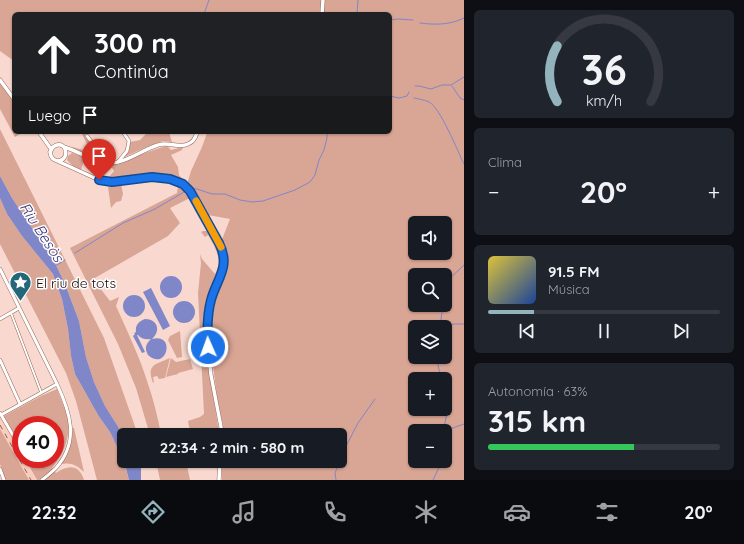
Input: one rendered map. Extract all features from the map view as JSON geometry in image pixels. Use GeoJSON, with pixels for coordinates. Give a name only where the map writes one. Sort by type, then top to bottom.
{"type":"FeatureCollection","features":[{"type":"Feature","properties":{"kind":"street"},"geometry":{"type":"LineString","coordinates":[[322,12],[323,0]]}},
{"type":"Feature","properties":{"kind":"street"},"geometry":{"type":"LineString","coordinates":[[0,80],[12,96]]}},
{"type":"Feature","properties":{"kind":"street"},"geometry":{"type":"LineString","coordinates":[[40,134],[51,149],[51,156],[54,160],[66,164],[92,178],[112,182],[152,177],[170,179],[180,182],[190,191],[221,247],[224,258],[223,271],[211,300],[207,326],[211,375],[220,428]]}},
{"type":"Feature","properties":{"kind":"street"},"geometry":{"type":"LineString","coordinates":[[118,162],[127,150],[129,141],[124,134]]}},
{"type":"Feature","properties":{"kind":"street"},"geometry":{"type":"LineString","coordinates":[[44,140],[108,163],[118,162],[158,144],[187,145],[195,139],[196,134]]}},
{"type":"Feature","properties":{"kind":"street"},"geometry":{"type":"LineString","coordinates":[[87,136],[108,163]]}},
{"type":"Feature","properties":{"kind":"street"},"geometry":{"type":"LineString","coordinates":[[51,149],[55,145]]}},
{"type":"Feature","properties":{"kind":"street"},"geometry":{"type":"LineString","coordinates":[[64,147],[66,153],[64,158],[66,164]]}},
{"type":"Feature","properties":{"kind":"street"},"geometry":{"type":"LineString","coordinates":[[66,153],[74,151]]}},
{"type":"Feature","properties":{"kind":"street"},"geometry":{"type":"LineString","coordinates":[[58,161],[64,158]]}},
{"type":"Feature","properties":{"kind":"street"},"geometry":{"type":"LineString","coordinates":[[0,269],[57,384],[70,419],[71,435],[68,449],[56,468],[42,480]]}},
{"type":"Feature","properties":{"kind":"street"},"geometry":{"type":"LineString","coordinates":[[0,319],[19,308]]}},
{"type":"Feature","properties":{"kind":"street"},"geometry":{"type":"LineString","coordinates":[[11,313],[41,392]]}},
{"type":"Feature","properties":{"kind":"street"},"geometry":{"type":"LineString","coordinates":[[0,360],[20,404]]}},
{"type":"Feature","properties":{"kind":"street"},"geometry":{"type":"LineString","coordinates":[[12,433],[1,414],[57,384]]}},
{"type":"Feature","properties":{"kind":"street"},"geometry":{"type":"LineString","coordinates":[[219,480],[220,468]]}},
{"type":"Feature","properties":{"kind":"street"},"geometry":{"type":"LineString","coordinates":[[0,469],[4,480]]}},
{"type":"Feature","properties":{"kind":"shaded area"},"geometry":{"type":"Polygon","coordinates":[[[0,0],[464,0],[464,480],[222,480],[222,468],[347,468],[347,428],[223,428],[211,351],[210,326],[212,306],[216,291],[224,275],[226,264],[225,252],[221,242],[230,219],[208,215],[204,212],[189,187],[188,181],[191,171],[207,134],[392,134],[392,12],[12,12],[12,60],[0,51],[0,0]]]}},
{"type":"Feature","properties":{"kind":"shaded area"},"geometry":{"type":"Polygon","coordinates":[[[0,83],[12,99],[12,131],[0,109],[0,83]]]}},
{"type":"Feature","properties":{"kind":"shaded area"},"geometry":{"type":"Polygon","coordinates":[[[0,129],[104,338],[136,428],[119,428],[105,406],[94,382],[86,357],[79,321],[65,284],[54,261],[12,198],[0,176],[0,129]]]}},
{"type":"Feature","properties":{"kind":"shaded area"},"geometry":{"type":"Polygon","coordinates":[[[82,134],[85,134],[102,160],[73,149],[72,147],[88,151],[89,148],[82,134]]]}},
{"type":"Feature","properties":{"kind":"shaded area"},"geometry":{"type":"Polygon","coordinates":[[[146,134],[170,134],[172,142],[163,141],[122,158],[126,155],[130,147],[130,142],[140,140],[146,134]]]}},
{"type":"Feature","properties":{"kind":"shaded area"},"geometry":{"type":"Polygon","coordinates":[[[167,146],[171,150],[183,147],[182,150],[171,155],[178,167],[179,175],[183,180],[158,175],[104,180],[101,178],[108,178],[114,171],[110,165],[167,146]]]}},
{"type":"Feature","properties":{"kind":"shaded area"},"geometry":{"type":"Polygon","coordinates":[[[72,153],[87,158],[84,160],[81,170],[73,166],[67,160],[68,156],[72,153]]]}},
{"type":"Feature","properties":{"kind":"shaded area"},"geometry":{"type":"Polygon","coordinates":[[[121,183],[123,194],[121,201],[116,202],[111,208],[108,187],[121,183]]]}},
{"type":"Feature","properties":{"kind":"shaded area"},"geometry":{"type":"Polygon","coordinates":[[[178,186],[185,190],[190,198],[170,208],[180,223],[168,236],[93,279],[110,301],[119,297],[116,306],[140,362],[151,394],[160,428],[148,428],[136,388],[118,344],[70,248],[177,193],[178,186]]]}},
{"type":"Feature","properties":{"kind":"shaded area"},"geometry":{"type":"Polygon","coordinates":[[[0,198],[7,214],[22,236],[53,274],[62,299],[75,374],[117,446],[117,468],[126,468],[129,480],[97,480],[76,401],[66,373],[0,244],[0,198]]]}},
{"type":"Feature","properties":{"kind":"shaded area"},"geometry":{"type":"Polygon","coordinates":[[[208,231],[211,233],[221,251],[222,260],[220,271],[211,295],[205,335],[206,354],[218,428],[189,428],[188,421],[204,414],[198,293],[201,263],[200,254],[202,259],[215,274],[218,264],[218,254],[216,250],[208,235],[205,237],[201,232],[208,231]]]}},
{"type":"Feature","properties":{"kind":"shaded area"},"geometry":{"type":"Polygon","coordinates":[[[180,331],[182,357],[177,358],[168,340],[170,336],[180,331]]]}},
{"type":"Feature","properties":{"kind":"shaded area"},"geometry":{"type":"Polygon","coordinates":[[[170,358],[165,378],[159,379],[157,376],[153,377],[153,383],[151,369],[153,366],[170,358]]]}},
{"type":"Feature","properties":{"kind":"shaded area"},"geometry":{"type":"Polygon","coordinates":[[[171,358],[176,362],[190,359],[193,369],[166,377],[171,358]]]}},
{"type":"Feature","properties":{"kind":"shaded area"},"geometry":{"type":"Polygon","coordinates":[[[57,389],[67,415],[68,422],[68,437],[64,448],[64,416],[12,416],[12,430],[4,416],[57,389]]]}},
{"type":"Feature","properties":{"kind":"shaded area"},"geometry":{"type":"Polygon","coordinates":[[[0,418],[12,439],[12,451],[0,430],[0,418]]]}},
{"type":"Feature","properties":{"kind":"shaded area"},"geometry":{"type":"Polygon","coordinates":[[[74,428],[84,472],[74,465],[64,464],[64,459],[70,447],[74,428]]]}},
{"type":"Feature","properties":{"kind":"shaded area"},"geometry":{"type":"Polygon","coordinates":[[[0,429],[12,450],[12,468],[22,468],[29,480],[5,480],[0,464],[0,429]]]}},
{"type":"Feature","properties":{"kind":"shaded area"},"geometry":{"type":"Polygon","coordinates":[[[69,467],[79,471],[84,480],[37,480],[30,468],[52,468],[56,473],[69,467]]]}},
{"type":"Feature","properties":{"kind":"shaded area"},"geometry":{"type":"Polygon","coordinates":[[[22,468],[29,468],[36,480],[29,480],[22,468]]]}},
{"type":"Feature","properties":{"kind":"shaded area"},"geometry":{"type":"Polygon","coordinates":[[[157,468],[187,468],[190,480],[160,480],[157,468]]]}},
{"type":"Feature","properties":{"kind":"water"},"geometry":{"type":"Polygon","coordinates":[[[0,176],[12,198],[54,261],[65,284],[79,321],[86,357],[94,382],[105,406],[119,428],[117,428],[117,446],[110,432],[98,415],[75,374],[62,299],[53,274],[22,236],[7,214],[0,198],[0,176]]]}},
{"type":"Feature","properties":{"kind":"water"},"geometry":{"type":"Polygon","coordinates":[[[171,276],[175,277],[181,283],[181,291],[175,297],[171,298],[167,297],[161,291],[160,287],[161,283],[167,277],[171,276]]]}},
{"type":"Feature","properties":{"kind":"water"},"geometry":{"type":"Polygon","coordinates":[[[151,288],[170,326],[163,330],[143,292],[151,288]]]}},
{"type":"Feature","properties":{"kind":"water"},"geometry":{"type":"Polygon","coordinates":[[[134,295],[138,296],[144,302],[144,310],[138,316],[134,317],[130,316],[124,310],[123,306],[124,302],[130,296],[134,295]]]}},
{"type":"Feature","properties":{"kind":"water"},"geometry":{"type":"Polygon","coordinates":[[[184,301],[188,302],[194,308],[194,316],[188,322],[184,323],[180,322],[174,316],[173,312],[174,308],[180,302],[184,301]]]}},
{"type":"Feature","properties":{"kind":"water"},"geometry":{"type":"Polygon","coordinates":[[[145,319],[153,321],[157,326],[157,332],[152,339],[160,339],[164,341],[166,346],[164,356],[160,359],[154,359],[147,353],[146,346],[151,339],[144,339],[137,335],[145,352],[142,353],[133,336],[136,332],[136,327],[138,324],[145,319]]]}},
{"type":"Feature","properties":{"kind":"water"},"geometry":{"type":"Polygon","coordinates":[[[126,468],[141,468],[141,480],[129,480],[126,468]]]}},
{"type":"Feature","properties":{"kind":"waterway"},"geometry":{"type":"LineString","coordinates":[[205,12],[209,0]]}},
{"type":"Feature","properties":{"kind":"waterway"},"geometry":{"type":"LineString","coordinates":[[357,12],[358,0]]}},
{"type":"Feature","properties":{"kind":"waterway"},"geometry":{"type":"LineString","coordinates":[[420,23],[442,24],[464,18]]}},
{"type":"Feature","properties":{"kind":"waterway"},"geometry":{"type":"LineString","coordinates":[[392,20],[413,20]]}},
{"type":"Feature","properties":{"kind":"waterway"},"geometry":{"type":"LineString","coordinates":[[415,86],[431,89],[442,85],[451,85],[464,77]]}},
{"type":"Feature","properties":{"kind":"waterway"},"geometry":{"type":"LineString","coordinates":[[452,86],[460,98],[464,100]]}},
{"type":"Feature","properties":{"kind":"waterway"},"geometry":{"type":"LineString","coordinates":[[392,96],[399,98],[407,96],[409,92]]}},
{"type":"Feature","properties":{"kind":"waterway"},"geometry":{"type":"LineString","coordinates":[[414,98],[429,102],[438,112],[464,164]]}},
{"type":"Feature","properties":{"kind":"waterway"},"geometry":{"type":"LineString","coordinates":[[193,189],[212,194],[225,194],[240,200],[252,202],[263,201],[295,190],[310,182],[315,175],[319,160],[324,150],[327,134]]}},
{"type":"Feature","properties":{"kind":"waterway","name":"Riu Besòs"},"geometry":{"type":"LineString","coordinates":[[75,253],[123,223],[155,209],[184,192]]}},
{"type":"Feature","properties":{"kind":"waterway","name":"Riu Besòs"},"geometry":{"type":"LineString","coordinates":[[55,266],[65,260]]}},
{"type":"Feature","properties":{"kind":"waterway"},"geometry":{"type":"LineString","coordinates":[[452,276],[464,265]]}},
{"type":"Feature","properties":{"kind":"waterway"},"geometry":{"type":"LineString","coordinates":[[441,320],[442,312]]}},
{"type":"Feature","properties":{"kind":"waterway"},"geometry":{"type":"LineString","coordinates":[[452,325],[464,324]]}},
{"type":"Feature","properties":{"kind":"waterway"},"geometry":{"type":"LineString","coordinates":[[438,364],[440,372]]}},
{"type":"Feature","properties":{"kind":"waterway"},"geometry":{"type":"LineString","coordinates":[[347,444],[358,423],[375,399]]}},
{"type":"Feature","properties":{"kind":"waterway"},"geometry":{"type":"LineString","coordinates":[[445,424],[447,416]]}},
{"type":"Feature","properties":{"kind":"waterway"},"geometry":{"type":"LineString","coordinates":[[452,428],[464,424]]}},
{"type":"Feature","properties":{"kind":"waterway"},"geometry":{"type":"LineString","coordinates":[[336,480],[335,473],[337,468]]}},
{"type":"Feature","properties":{"kind":"waterway"},"geometry":{"type":"LineString","coordinates":[[433,480],[439,468]]}},
{"type":"Feature","properties":{"kind":"railway"},"geometry":{"type":"LineString","coordinates":[[0,425],[31,480]]}},
{"type":"Feature","properties":{"kind":"slow traffic"},"geometry":{"type":"LineString","coordinates":[[196,201],[221,247]]}},
{"type":"Feature","properties":{"kind":"place","name":"El riu de tots"},"geometry":{"type":"Point","coordinates":[21,302]}},
{"type":"Feature","properties":{"kind":"route"},"geometry":{"type":"LineString","coordinates":[[99,180],[112,182],[152,177],[170,179],[185,185],[190,191],[219,243],[223,251],[224,258],[223,271],[210,304],[207,326],[208,347]]}}]}
